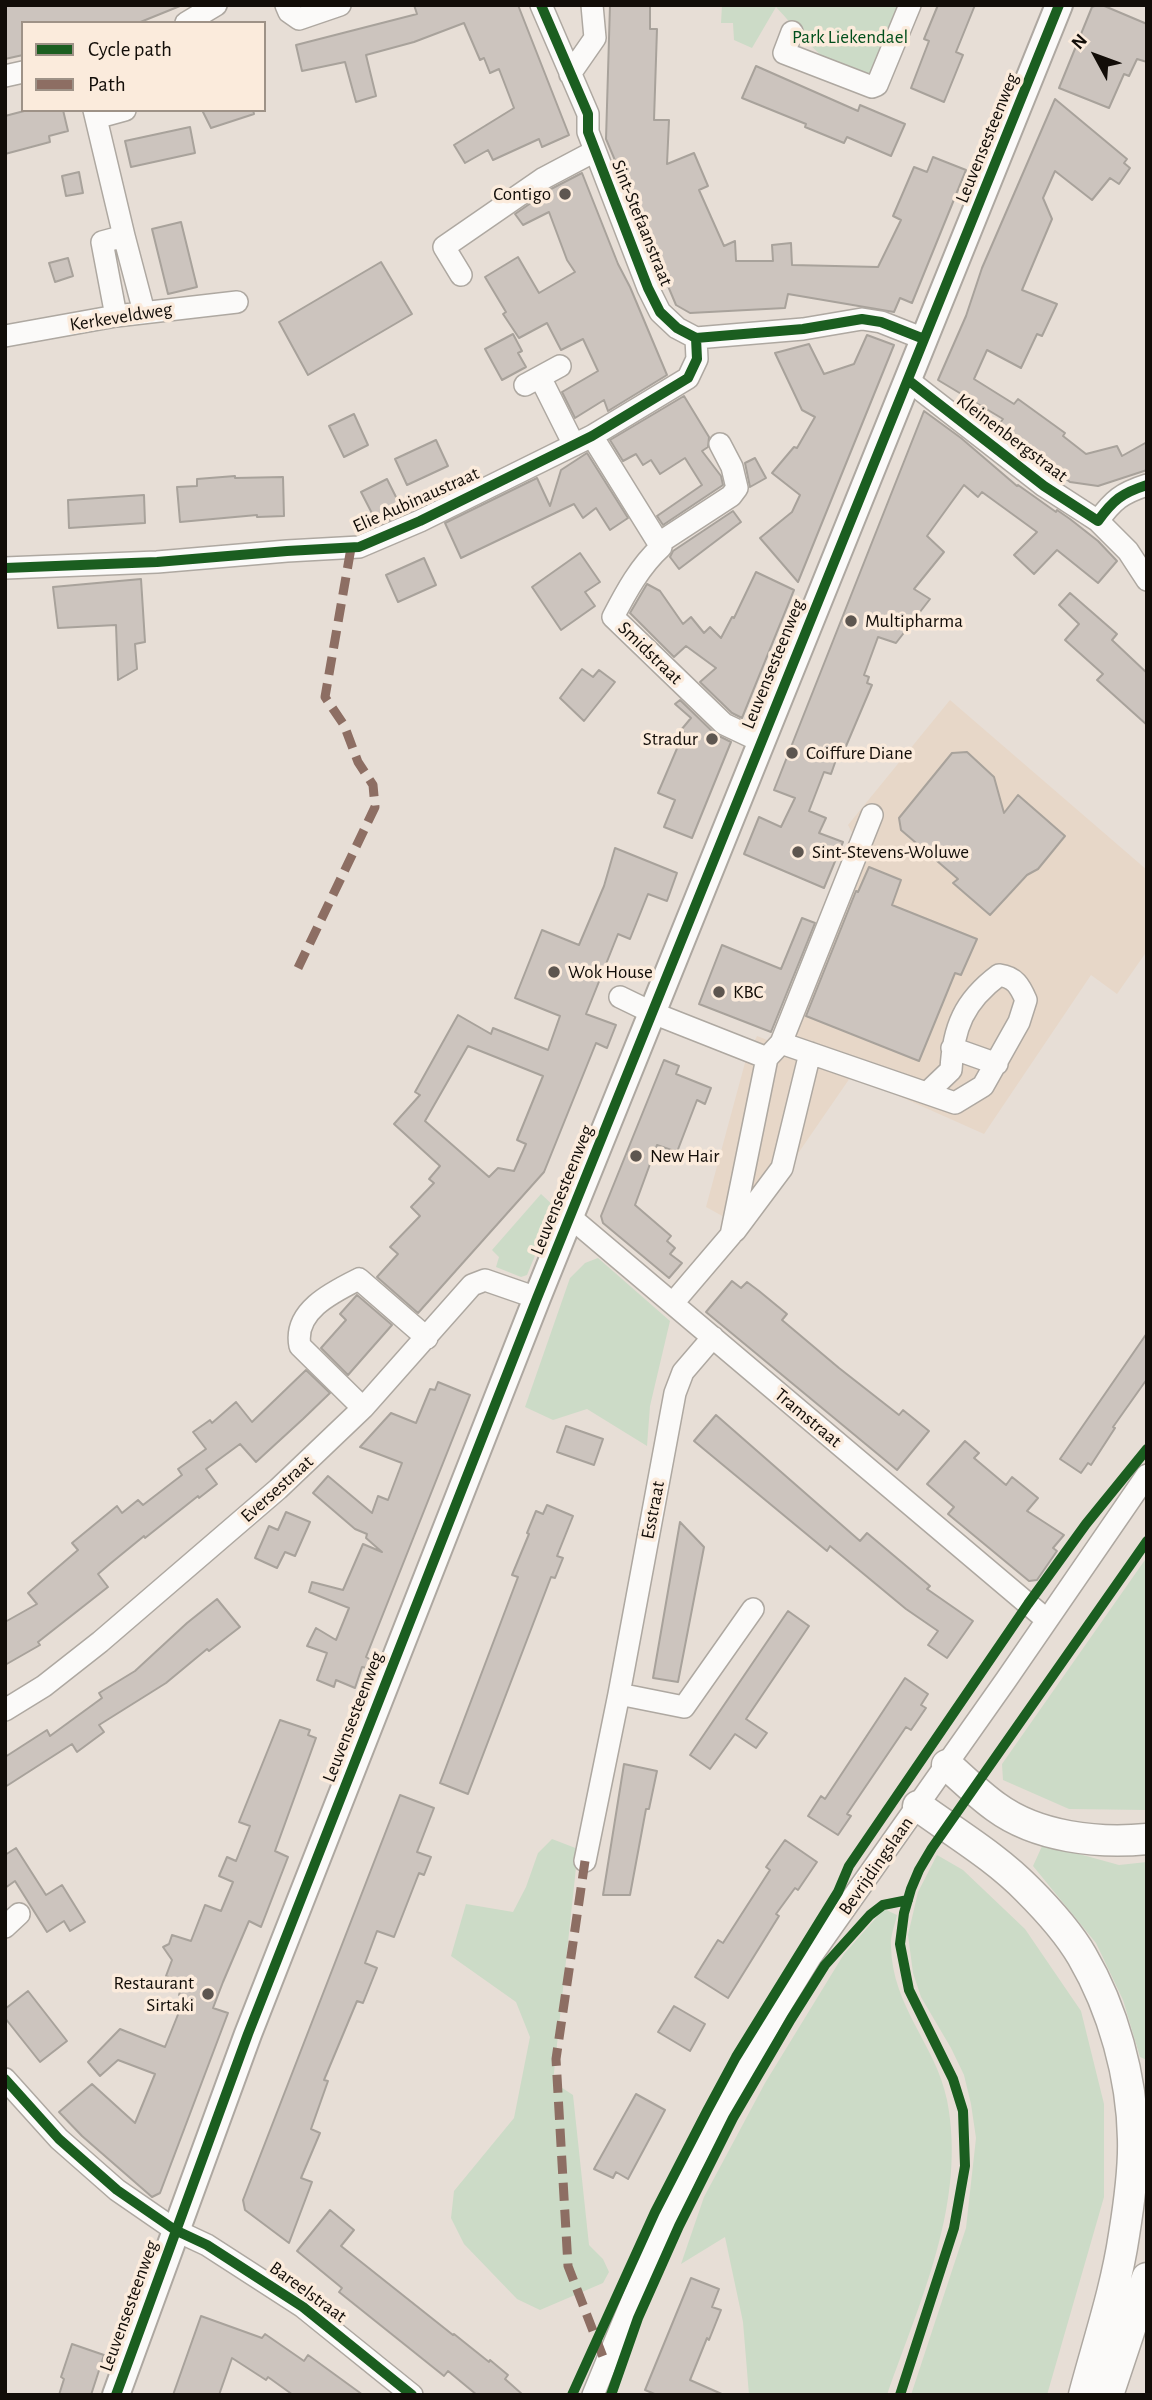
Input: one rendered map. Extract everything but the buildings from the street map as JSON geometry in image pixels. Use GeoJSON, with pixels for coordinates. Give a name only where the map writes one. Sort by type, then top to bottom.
{"type":"FeatureCollection","features":[{"type":"Feature","properties":{"kind":"highway"},"geometry":{"type":"LineString","coordinates":[[947,1765],[997,1808],[1024,1823],[1094,1840],[1147,1839]]}},
{"type":"Feature","properties":{"kind":"highway"},"geometry":{"type":"LineString","coordinates":[[918,1806],[996,1863],[1026,1888],[1054,1918],[1081,1955],[1097,1984],[1118,2045],[1130,2098],[1134,2140],[1131,2180],[1124,2237],[1084,2395]]}},
{"type":"Feature","properties":{"kind":"highway"},"geometry":{"type":"LineString","coordinates":[[1108,2395],[1147,2278]]}},
{"type":"Feature","properties":{"kind":"main road","name":"Leuvensesteenweg"},"geometry":{"type":"LineString","coordinates":[[116,2395],[247,2034],[569,1216],[1059,5]]}},
{"type":"Feature","properties":{"kind":"street"},"geometry":{"type":"LineString","coordinates":[[189,21],[216,5]]}},
{"type":"Feature","properties":{"kind":"street"},"geometry":{"type":"LineString","coordinates":[[286,5],[289,12],[299,19],[340,5]]}},
{"type":"Feature","properties":{"kind":"street","name":"Sint-Stefaanstraat"},"geometry":{"type":"LineString","coordinates":[[541,5],[588,114],[588,132],[648,288],[660,312],[677,328],[696,338]]}},
{"type":"Feature","properties":{"kind":"street"},"geometry":{"type":"LineString","coordinates":[[570,74],[595,38],[592,5]]}},
{"type":"Feature","properties":{"kind":"street"},"geometry":{"type":"LineString","coordinates":[[792,32],[785,53],[872,87],[877,85],[910,5]]}},
{"type":"Feature","properties":{"kind":"street"},"geometry":{"type":"LineString","coordinates":[[95,114],[144,312]]}},
{"type":"Feature","properties":{"kind":"street"},"geometry":{"type":"LineString","coordinates":[[461,275],[444,247],[544,177],[595,151]]}},
{"type":"Feature","properties":{"kind":"street"},"geometry":{"type":"LineString","coordinates":[[116,316],[102,242],[124,236]]}},
{"type":"Feature","properties":{"kind":"street","name":"Kerkeveldweg"},"geometry":{"type":"LineString","coordinates":[[5,336],[116,316],[237,302]]}},
{"type":"Feature","properties":{"kind":"street"},"geometry":{"type":"LineString","coordinates":[[696,338],[803,330],[862,319],[881,322],[924,339]]}},
{"type":"Feature","properties":{"kind":"street","name":"Elie Aubinaustraat"},"geometry":{"type":"LineString","coordinates":[[5,568],[157,562],[359,548],[420,521],[583,440],[688,378],[697,359],[696,338]]}},
{"type":"Feature","properties":{"kind":"street"},"geometry":{"type":"LineString","coordinates":[[560,366],[533,381],[583,440],[659,543],[731,496],[737,488],[732,467],[720,444]]}},
{"type":"Feature","properties":{"kind":"street","name":"Kleinenbergstraat"},"geometry":{"type":"LineString","coordinates":[[908,380],[1044,486],[1098,521],[1128,551],[1147,580]]}},
{"type":"Feature","properties":{"kind":"street"},"geometry":{"type":"LineString","coordinates":[[1098,521],[1110,503],[1127,491],[1147,485]]}},
{"type":"Feature","properties":{"kind":"street","name":"Smidstraat"},"geometry":{"type":"LineString","coordinates":[[659,543],[661,547],[645,563],[612,617],[724,724],[760,741]]}},
{"type":"Feature","properties":{"kind":"street"},"geometry":{"type":"LineString","coordinates":[[731,1236],[774,1051],[872,816]]}},
{"type":"Feature","properties":{"kind":"street"},"geometry":{"type":"LineString","coordinates":[[620,997],[653,1013],[774,1051],[810,1053],[955,1103],[983,1086],[1019,1022],[1026,1000],[1021,987],[1014,979],[999,975],[982,988],[967,1008],[957,1028],[952,1048],[951,1070],[927,1093]]}},
{"type":"Feature","properties":{"kind":"street"},"geometry":{"type":"LineString","coordinates":[[952,1048],[997,1064]]}},
{"type":"Feature","properties":{"kind":"street"},"geometry":{"type":"LineString","coordinates":[[673,1303],[731,1236],[782,1168],[810,1053]]}},
{"type":"Feature","properties":{"kind":"street","name":"Tramstraat"},"geometry":{"type":"LineString","coordinates":[[569,1216],[1047,1620]]}},
{"type":"Feature","properties":{"kind":"street"},"geometry":{"type":"LineString","coordinates":[[363,1408],[300,1346],[298,1335],[309,1311],[328,1294],[359,1279],[427,1338]]}},
{"type":"Feature","properties":{"kind":"street","name":"Eversestraat"},"geometry":{"type":"LineString","coordinates":[[5,1710],[44,1686],[100,1642],[278,1489],[363,1408],[472,1285],[485,1280],[537,1298]]}},
{"type":"Feature","properties":{"kind":"street","name":"Esstraat"},"geometry":{"type":"LineString","coordinates":[[585,1861],[676,1393],[683,1372],[713,1337]]}},
{"type":"Feature","properties":{"kind":"street","name":"Bevrijdingslaan"},"geometry":{"type":"LineString","coordinates":[[593,2395],[685,2180],[727,2101],[810,1958],[1147,1475]]}},
{"type":"Feature","properties":{"kind":"street"},"geometry":{"type":"LineString","coordinates":[[619,1694],[684,1707],[753,1608]]}},
{"type":"Feature","properties":{"kind":"street","name":"Bareelstraat"},"geometry":{"type":"LineString","coordinates":[[5,2079],[59,2139],[117,2190],[175,2230],[207,2245],[303,2307],[412,2395]]}},
{"type":"Feature","properties":{"kind":"shaded area"},"geometry":{"type":"Polygon","coordinates":[[[950,700],[1147,870],[1147,951],[1117,994],[1091,975],[984,1134],[852,1075],[746,1229],[706,1207],[746,1059],[757,1036],[775,1043],[856,840],[848,825],[950,700]]]}},
{"type":"Feature","properties":{"kind":"green space","name":"Park Liekendael"},"geometry":{"type":"Polygon","coordinates":[[[722,5],[899,5],[870,74],[856,74],[843,70],[818,52],[776,7],[752,48],[734,40],[733,23],[721,23],[722,5]]]}},
{"type":"Feature","properties":{"kind":"green space"},"geometry":{"type":"Polygon","coordinates":[[[541,1194],[555,1207],[527,1275],[521,1277],[496,1267],[499,1257],[492,1250],[541,1194]]]}},
{"type":"Feature","properties":{"kind":"green space"},"geometry":{"type":"Polygon","coordinates":[[[598,1258],[670,1321],[650,1406],[647,1446],[587,1409],[553,1420],[525,1407],[570,1278],[585,1263],[598,1258]]]}},
{"type":"Feature","properties":{"kind":"green space"},"geometry":{"type":"Polygon","coordinates":[[[1147,1557],[1147,1810],[1069,1809],[1003,1780],[1002,1764],[1147,1557]]]}},
{"type":"Feature","properties":{"kind":"green space"},"geometry":{"type":"Polygon","coordinates":[[[552,1839],[578,1849],[553,2082],[573,2095],[589,2245],[603,2259],[609,2272],[603,2283],[540,2310],[517,2299],[464,2244],[451,2218],[454,2191],[514,2118],[530,2037],[516,2002],[451,1956],[466,1904],[513,1912],[526,1887],[538,1853],[552,1839]]]}},
{"type":"Feature","properties":{"kind":"green space"},"geometry":{"type":"Polygon","coordinates":[[[1043,1844],[1119,1865],[1147,1862],[1147,2060],[1140,2057],[1123,2000],[1096,1943],[1033,1866],[1043,1844]]]}},
{"type":"Feature","properties":{"kind":"green space"},"geometry":{"type":"Polygon","coordinates":[[[937,1855],[963,1870],[1025,1929],[1081,2011],[1104,2104],[1104,2197],[1047,2395],[911,2395],[966,2228],[976,2138],[964,2075],[921,1997],[913,1973],[908,1935],[918,1892],[937,1855]]]}},
{"type":"Feature","properties":{"kind":"green space"},"geometry":{"type":"Polygon","coordinates":[[[884,1909],[897,1915],[891,1942],[893,1968],[899,1988],[934,2061],[947,2100],[952,2138],[951,2176],[937,2251],[887,2395],[749,2395],[743,2322],[725,2237],[681,2264],[704,2197],[765,2083],[844,1954],[884,1909]]]}},
{"type":"Feature","properties":{"kind":"marked path"},"geometry":{"type":"LineString","coordinates":[[298,968],[375,807],[373,785],[358,762],[344,725],[325,697],[351,548]]}},
{"type":"Feature","properties":{"kind":"marked path"},"geometry":{"type":"LineString","coordinates":[[585,1861],[556,2059],[568,2266],[605,2362]]}},
{"type":"Feature","properties":{"kind":"cycle path"},"geometry":{"type":"LineString","coordinates":[[541,5],[588,114],[588,132],[648,288],[660,312],[677,328],[696,338],[803,329],[862,319],[881,322],[924,339]]}},
{"type":"Feature","properties":{"kind":"cycle path"},"geometry":{"type":"LineString","coordinates":[[116,2395],[248,2034],[537,1298],[1059,5]]}},
{"type":"Feature","properties":{"kind":"cycle path"},"geometry":{"type":"LineString","coordinates":[[5,568],[157,562],[359,547],[420,521],[592,436],[688,378],[697,359],[696,338]]}},
{"type":"Feature","properties":{"kind":"cycle path"},"geometry":{"type":"LineString","coordinates":[[908,380],[1044,486],[1098,521],[1119,498],[1147,485]]}},
{"type":"Feature","properties":{"kind":"cycle path"},"geometry":{"type":"LineString","coordinates":[[572,2395],[655,2212],[707,2111],[736,2057],[838,1892],[849,1866],[1028,1604],[1086,1524],[1147,1449]]}},
{"type":"Feature","properties":{"kind":"cycle path"},"geometry":{"type":"LineString","coordinates":[[900,2395],[954,2228],[965,2166],[963,2111],[953,2079],[909,1990],[900,1944],[904,1913],[919,1870],[932,1848],[1147,1541]]}},
{"type":"Feature","properties":{"kind":"cycle path"},"geometry":{"type":"LineString","coordinates":[[611,2395],[638,2318],[679,2226],[733,2118],[791,2019],[825,1965],[870,1915],[883,1905],[908,1900]]}},
{"type":"Feature","properties":{"kind":"cycle path"},"geometry":{"type":"LineString","coordinates":[[5,2079],[59,2139],[117,2190],[175,2230],[207,2245],[303,2307],[412,2395]]}},
{"type":"Feature","properties":{"kind":"place","name":"Contigo"},"geometry":{"type":"Point","coordinates":[565,194]}},
{"type":"Feature","properties":{"kind":"place","name":"Multipharma"},"geometry":{"type":"Point","coordinates":[851,621]}},
{"type":"Feature","properties":{"kind":"place","name":"Stradur"},"geometry":{"type":"Point","coordinates":[712,739]}},
{"type":"Feature","properties":{"kind":"place","name":"Coiffure Diane"},"geometry":{"type":"Point","coordinates":[792,753]}},
{"type":"Feature","properties":{"kind":"place","name":"Sint-Stevens-Woluwe"},"geometry":{"type":"Point","coordinates":[798,852]}},
{"type":"Feature","properties":{"kind":"place","name":"Wok House"},"geometry":{"type":"Point","coordinates":[554,972]}},
{"type":"Feature","properties":{"kind":"place","name":"KBC"},"geometry":{"type":"Point","coordinates":[719,992]}},
{"type":"Feature","properties":{"kind":"place","name":"New Hair"},"geometry":{"type":"Point","coordinates":[636,1156]}},
{"type":"Feature","properties":{"kind":"place","name":"Restaurant Sirtaki"},"geometry":{"type":"Point","coordinates":[208,1994]}}]}
